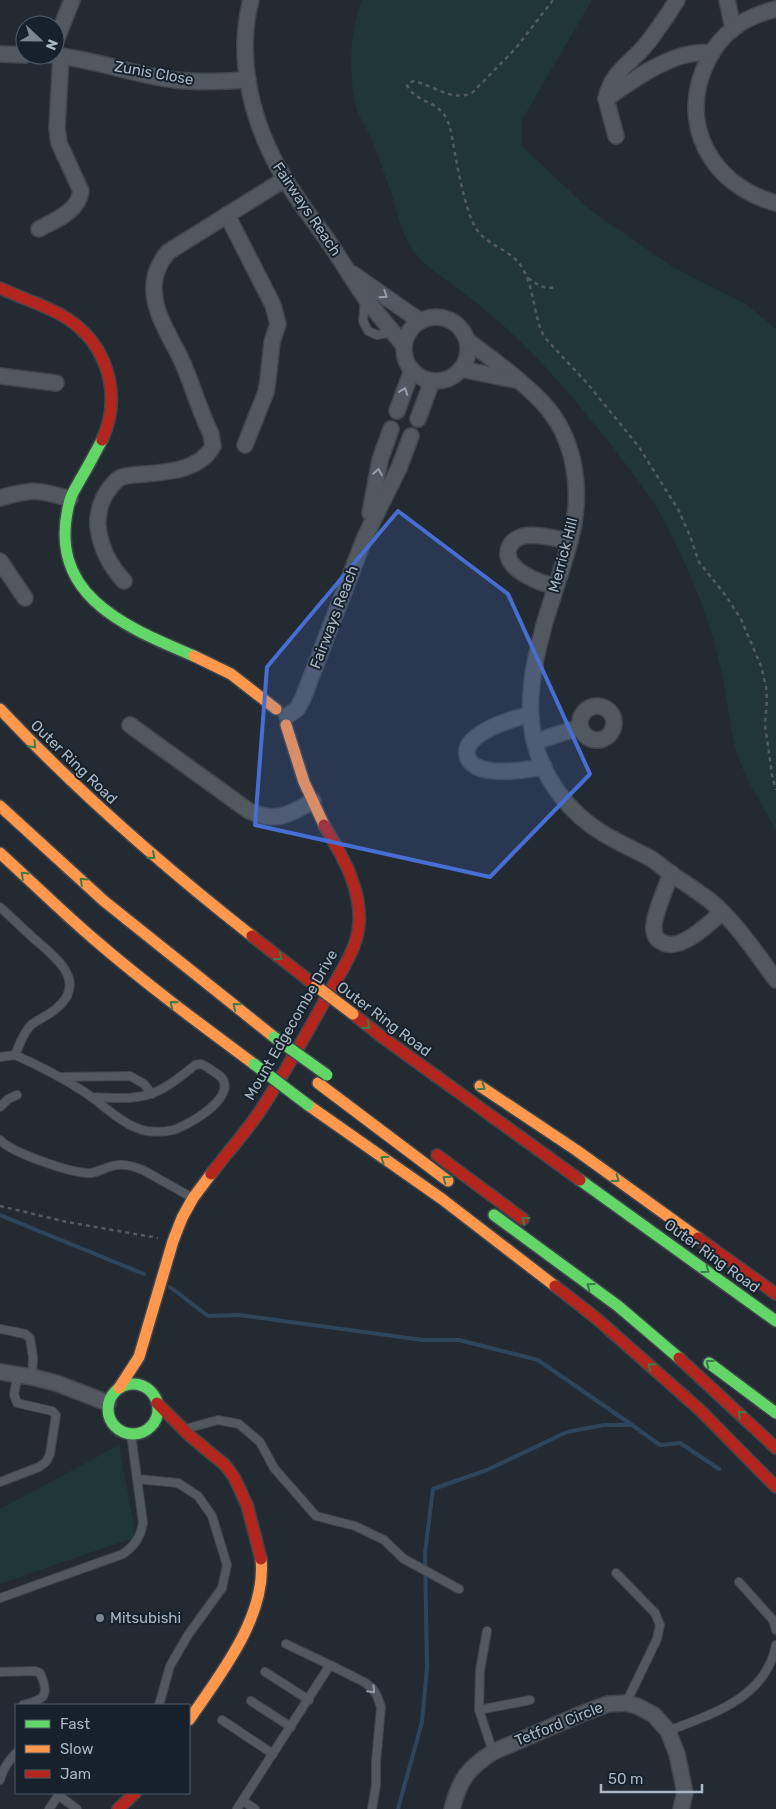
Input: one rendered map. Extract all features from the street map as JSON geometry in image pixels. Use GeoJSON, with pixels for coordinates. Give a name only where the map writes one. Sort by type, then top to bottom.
{"type":"FeatureCollection","features":[{"type":"Feature","properties":{"kind":"main road"},"geometry":{"type":"LineString","coordinates":[[0,288],[66,317],[94,343],[104,358],[110,376],[112,392],[111,411],[107,426],[70,499],[64,523],[63,538],[67,561],[74,578],[86,595],[101,610],[117,620],[141,633],[224,670],[243,681],[277,718]]}},
{"type":"Feature","properties":{"kind":"main road","name":"Outer Ring Road"},"geometry":{"type":"LineString","coordinates":[[0,709],[75,787],[156,860],[217,909],[382,1037],[776,1322]]}},
{"type":"Feature","properties":{"kind":"main road","name":"Mount Edgecombe Drive"},"geometry":{"type":"LineString","coordinates":[[119,1388],[139,1356],[173,1241],[182,1218],[193,1198],[269,1095],[306,1035],[353,949],[359,921],[353,885],[345,865],[312,801],[277,718]]}},
{"type":"Feature","properties":{"kind":"main road"},"geometry":{"type":"LineString","coordinates":[[0,806],[104,901],[296,1067]]}},
{"type":"Feature","properties":{"kind":"main road"},"geometry":{"type":"LineString","coordinates":[[0,853],[73,921],[187,1015],[308,1105],[442,1198],[596,1318],[700,1410],[776,1487]]}},
{"type":"Feature","properties":{"kind":"main road"},"geometry":{"type":"LineString","coordinates":[[104,901],[139,942],[174,972]]}},
{"type":"Feature","properties":{"kind":"main road"},"geometry":{"type":"LineString","coordinates":[[217,909],[243,918],[281,944]]}},
{"type":"Feature","properties":{"kind":"main road"},"geometry":{"type":"LineString","coordinates":[[324,974],[344,988]]}},
{"type":"Feature","properties":{"kind":"main road"},"geometry":{"type":"LineString","coordinates":[[382,1037],[708,1259],[776,1309]]}},
{"type":"Feature","properties":{"kind":"main road"},"geometry":{"type":"LineString","coordinates":[[267,1041],[331,1078]]}},
{"type":"Feature","properties":{"kind":"main road"},"geometry":{"type":"LineString","coordinates":[[314,1080],[454,1185]]}},
{"type":"Feature","properties":{"kind":"main road"},"geometry":{"type":"LineString","coordinates":[[472,1080],[576,1150],[776,1294]]}},
{"type":"Feature","properties":{"kind":"main road"},"geometry":{"type":"LineString","coordinates":[[431,1151],[533,1226]]}},
{"type":"Feature","properties":{"kind":"main road"},"geometry":{"type":"LineString","coordinates":[[486,1209],[618,1306],[689,1366],[776,1448]]}},
{"type":"Feature","properties":{"kind":"main road"},"geometry":{"type":"LineString","coordinates":[[571,1257],[662,1328]]}},
{"type":"Feature","properties":{"kind":"main road"},"geometry":{"type":"LineString","coordinates":[[139,1356],[150,1390],[157,1404],[156,1418],[150,1427],[144,1431]]}},
{"type":"Feature","properties":{"kind":"main road"},"geometry":{"type":"LineString","coordinates":[[699,1356],[776,1413]]}},
{"type":"Feature","properties":{"kind":"main road"},"geometry":{"type":"LineString","coordinates":[[150,1390],[144,1386],[134,1384],[119,1388],[113,1394],[108,1404],[108,1414],[112,1424],[120,1431],[131,1434],[144,1431],[167,1434],[187,1433]]}},
{"type":"Feature","properties":{"kind":"main road"},"geometry":{"type":"LineString","coordinates":[[157,1404],[187,1433],[226,1466],[244,1494],[258,1543],[262,1574],[254,1610],[244,1636],[190,1719]]}},
{"type":"Feature","properties":{"kind":"main road"},"geometry":{"type":"LineString","coordinates":[[118,1809],[141,1795]]}},
{"type":"Feature","properties":{"kind":"street"},"geometry":{"type":"LineString","coordinates":[[65,21],[72,0]]}},
{"type":"Feature","properties":{"kind":"street","name":"Fairways Reach"},"geometry":{"type":"LineString","coordinates":[[251,0],[248,10],[246,35],[248,80],[256,118],[268,149],[285,179],[366,299],[404,346],[407,363],[412,370]]}},
{"type":"Feature","properties":{"kind":"street"},"geometry":{"type":"LineString","coordinates":[[616,136],[606,100],[608,87],[619,72],[644,46],[677,0]]}},
{"type":"Feature","properties":{"kind":"street"},"geometry":{"type":"LineString","coordinates":[[727,0],[733,28]]}},
{"type":"Feature","properties":{"kind":"street"},"geometry":{"type":"LineString","coordinates":[[776,9],[759,14],[733,28],[712,53],[702,71],[697,88],[695,108],[698,130],[704,147],[724,175],[737,186],[751,194],[776,203]]}},
{"type":"Feature","properties":{"kind":"street"},"geometry":{"type":"LineString","coordinates":[[606,100],[633,80],[672,59],[699,51],[712,53]]}},
{"type":"Feature","properties":{"kind":"street"},"geometry":{"type":"LineString","coordinates":[[0,54],[15,54]]}},
{"type":"Feature","properties":{"kind":"street","name":"Zunis Close"},"geometry":{"type":"LineString","coordinates":[[65,54],[173,80],[192,82],[248,80]]}},
{"type":"Feature","properties":{"kind":"street"},"geometry":{"type":"LineString","coordinates":[[39,230],[73,209],[81,191],[80,184],[59,142],[55,65]]}},
{"type":"Feature","properties":{"kind":"street"},"geometry":{"type":"LineString","coordinates":[[124,581],[115,572],[104,555],[100,539],[99,509],[112,484],[127,476],[178,470],[196,463],[210,452],[213,443],[182,360],[156,305],[154,281],[158,268],[168,252],[285,179]]}},
{"type":"Feature","properties":{"kind":"street"},"geometry":{"type":"LineString","coordinates":[[227,215],[273,305],[278,324],[272,342],[266,392],[245,445]]}},
{"type":"Feature","properties":{"kind":"street","name":"Fairways Reach"},"geometry":{"type":"LineString","coordinates":[[348,270],[420,321]]}},
{"type":"Feature","properties":{"kind":"street"},"geometry":{"type":"LineString","coordinates":[[397,411],[412,370],[421,377],[432,381],[448,379],[461,369],[466,361],[468,341],[464,332],[457,324],[439,316],[429,317],[420,321],[406,336],[404,346]]}},
{"type":"Feature","properties":{"kind":"street","name":"Merrick Hill"},"geometry":{"type":"LineString","coordinates":[[468,341],[519,381],[543,403],[559,425],[572,455],[576,477],[576,496],[570,541],[536,652],[530,690],[530,715],[534,742],[544,767],[556,790],[573,811],[602,833],[652,859],[671,874],[689,884],[722,912],[752,947],[776,980]]}},
{"type":"Feature","properties":{"kind":"street"},"geometry":{"type":"LineString","coordinates":[[461,369],[519,381]]}},
{"type":"Feature","properties":{"kind":"street"},"geometry":{"type":"LineString","coordinates":[[0,376],[56,383]]}},
{"type":"Feature","properties":{"kind":"street"},"geometry":{"type":"LineString","coordinates":[[418,419],[432,381]]}},
{"type":"Feature","properties":{"kind":"street","name":"Fairways Reach"},"geometry":{"type":"LineString","coordinates":[[365,537],[380,460],[391,429]]}},
{"type":"Feature","properties":{"kind":"street","name":"Fairways Reach"},"geometry":{"type":"LineString","coordinates":[[277,718],[303,698],[365,537],[399,468],[411,436]]}},
{"type":"Feature","properties":{"kind":"street"},"geometry":{"type":"LineString","coordinates":[[0,498],[28,490],[37,490],[70,499]]}},
{"type":"Feature","properties":{"kind":"street"},"geometry":{"type":"LineString","coordinates":[[555,586],[545,585],[520,571],[510,561],[508,550],[514,541],[524,536],[570,541]]}},
{"type":"Feature","properties":{"kind":"street"},"geometry":{"type":"LineString","coordinates":[[0,561],[25,598]]}},
{"type":"Feature","properties":{"kind":"street"},"geometry":{"type":"LineString","coordinates":[[530,715],[513,718],[494,726],[473,739],[468,745],[467,757],[476,766],[492,770],[523,770],[544,767]]}},
{"type":"Feature","properties":{"kind":"street"},"geometry":{"type":"LineString","coordinates":[[130,725],[249,811],[260,816],[267,818],[278,817],[296,811],[312,801]]}},
{"type":"Feature","properties":{"kind":"street"},"geometry":{"type":"LineString","coordinates":[[534,742],[580,727]]}},
{"type":"Feature","properties":{"kind":"street"},"geometry":{"type":"LineString","coordinates":[[671,874],[655,919],[654,930],[656,938],[661,942],[666,945],[680,943],[707,926],[722,912]]}},
{"type":"Feature","properties":{"kind":"street"},"geometry":{"type":"LineString","coordinates":[[0,1372],[25,1375],[56,1383],[108,1404]]}},
{"type":"Feature","properties":{"kind":"street"},"geometry":{"type":"LineString","coordinates":[[626,1703],[646,1710],[662,1723],[668,1731],[677,1754],[685,1793],[681,1809]]}},
{"type":"Feature","properties":{"kind":"street","name":"Tetford Circle"},"geometry":{"type":"LineString","coordinates":[[452,1809],[462,1780],[480,1760],[493,1752],[608,1704],[626,1703]]}},
{"type":"Feature","properties":{"kind":"lane"},"geometry":{"type":"LineString","coordinates":[[0,907],[58,960],[68,975],[70,983],[68,992],[58,1007],[31,1026],[27,1031],[15,1055]]}},
{"type":"Feature","properties":{"kind":"lane"},"geometry":{"type":"LineString","coordinates":[[0,1058],[15,1055],[60,1077],[128,1124],[144,1130],[172,1130],[190,1122],[214,1106],[222,1097],[225,1083],[219,1075],[203,1064],[198,1064],[165,1088],[152,1094],[137,1098],[91,1097]]}},
{"type":"Feature","properties":{"kind":"lane"},"geometry":{"type":"LineString","coordinates":[[60,1077],[130,1076],[144,1084],[152,1094]]}},
{"type":"Feature","properties":{"kind":"lane"},"geometry":{"type":"LineString","coordinates":[[0,1107],[8,1099],[17,1095]]}},
{"type":"Feature","properties":{"kind":"lane"},"geometry":{"type":"LineString","coordinates":[[0,1140],[18,1152],[72,1171],[96,1172],[117,1164],[134,1167],[143,1170],[193,1198]]}},
{"type":"Feature","properties":{"kind":"lane"},"geometry":{"type":"LineString","coordinates":[[0,1329],[25,1334],[30,1338],[33,1358],[14,1394],[17,1403],[52,1411],[56,1415],[50,1454],[46,1462],[39,1467],[0,1482]]}},
{"type":"Feature","properties":{"kind":"lane"},"geometry":{"type":"LineString","coordinates":[[187,1433],[218,1420],[239,1424],[260,1442],[274,1468],[316,1516],[355,1526],[384,1540],[404,1559],[459,1589]]}},
{"type":"Feature","properties":{"kind":"lane"},"geometry":{"type":"LineString","coordinates":[[0,1598],[123,1554],[133,1546],[140,1537],[143,1524],[131,1434]]}},
{"type":"Feature","properties":{"kind":"lane"},"geometry":{"type":"LineString","coordinates":[[137,1479],[178,1483],[198,1496],[212,1516],[227,1565],[222,1588],[188,1634],[170,1666],[160,1704]]}},
{"type":"Feature","properties":{"kind":"lane"},"geometry":{"type":"LineString","coordinates":[[616,1572],[655,1613],[660,1625],[657,1639],[626,1703]]}},
{"type":"Feature","properties":{"kind":"lane"},"geometry":{"type":"LineString","coordinates":[[739,1582],[773,1620],[776,1630]]}},
{"type":"Feature","properties":{"kind":"lane"},"geometry":{"type":"LineString","coordinates":[[487,1631],[480,1670],[479,1710],[493,1752]]}},
{"type":"Feature","properties":{"kind":"lane"},"geometry":{"type":"LineString","coordinates":[[286,1644],[364,1682],[378,1696],[381,1707],[376,1785],[372,1809]]}},
{"type":"Feature","properties":{"kind":"lane"},"geometry":{"type":"LineString","coordinates":[[668,1731],[742,1698],[762,1676],[775,1651],[776,1645]]}},
{"type":"Feature","properties":{"kind":"lane"},"geometry":{"type":"LineString","coordinates":[[237,1809],[330,1666]]}},
{"type":"Feature","properties":{"kind":"lane"},"geometry":{"type":"LineString","coordinates":[[0,1672],[36,1670],[40,1672],[45,1688],[43,1696],[39,1702],[28,1704]]}},
{"type":"Feature","properties":{"kind":"lane"},"geometry":{"type":"LineString","coordinates":[[266,1672],[309,1700]]}},
{"type":"Feature","properties":{"kind":"lane"},"geometry":{"type":"LineString","coordinates":[[479,1710],[530,1700]]}},
{"type":"Feature","properties":{"kind":"lane"},"geometry":{"type":"LineString","coordinates":[[251,1701],[291,1727]]}},
{"type":"Feature","properties":{"kind":"lane"},"geometry":{"type":"LineString","coordinates":[[222,1720],[273,1754]]}},
{"type":"Feature","properties":{"kind":"lane"},"geometry":{"type":"LineString","coordinates":[[0,1780],[2,1772],[15,1754]]}},
{"type":"Feature","properties":{"kind":"lane"},"geometry":{"type":"LineString","coordinates":[[49,1809],[59,1794],[77,1809]]}},
{"type":"Feature","properties":{"kind":"lane"},"geometry":{"type":"LineString","coordinates":[[242,1801],[256,1809]]}},
{"type":"Feature","properties":{"kind":"path"},"geometry":{"type":"LineString","coordinates":[[553,0],[516,48],[472,93],[463,96],[449,94],[414,81],[407,86],[418,97],[441,111],[446,118],[450,127],[467,205],[476,229],[485,238],[513,257],[523,268],[538,323],[545,338],[587,382],[639,447],[679,511],[700,562],[741,619],[761,666],[766,686],[765,725],[776,790]]}},
{"type":"Feature","properties":{"kind":"path"},"geometry":{"type":"LineString","coordinates":[[527,277],[542,287],[548,289],[556,287]]}},
{"type":"Feature","properties":{"kind":"path"},"geometry":{"type":"LineString","coordinates":[[0,1206],[67,1222],[173,1241]]}},
{"type":"Feature","properties":{"kind":"highlighted area"},"geometry":{"type":"Polygon","coordinates":[[[398,511],[508,594],[590,774],[490,877],[255,825],[267,667],[398,511]]]}},
{"type":"Feature","properties":{"kind":"green space"},"geometry":{"type":"Polygon","coordinates":[[[362,0],[592,0],[522,120],[522,146],[590,210],[673,267],[746,304],[776,329],[776,830],[738,757],[721,669],[708,621],[687,568],[657,508],[615,450],[549,371],[499,322],[424,263],[406,238],[389,186],[371,138],[358,113],[354,97],[351,69],[352,40],[362,0]]]}},
{"type":"Feature","properties":{"kind":"green space"},"geometry":{"type":"Polygon","coordinates":[[[119,1445],[136,1537],[0,1584],[0,1509],[119,1445]]]}},
{"type":"Feature","properties":{"kind":"waterway"},"geometry":{"type":"LineString","coordinates":[[0,1215],[144,1274]]}},
{"type":"Feature","properties":{"kind":"waterway"},"geometry":{"type":"LineString","coordinates":[[170,1287],[208,1316],[239,1315],[423,1340],[459,1340],[538,1360],[632,1425]]}},
{"type":"Feature","properties":{"kind":"waterway"},"geometry":{"type":"LineString","coordinates":[[398,1809],[422,1722],[427,1668],[425,1553],[433,1489],[487,1470],[567,1432],[604,1425],[632,1425],[660,1445],[680,1443],[719,1469]]}},
{"type":"Feature","properties":{"kind":"traffic: fast"},"geometry":{"type":"LineString","coordinates":[[102,440],[70,500],[65,532],[68,560],[79,583],[96,602],[117,618],[141,632],[194,656]]}},
{"type":"Feature","properties":{"kind":"traffic: fast"},"geometry":{"type":"LineString","coordinates":[[274,1037],[327,1075]]}},
{"type":"Feature","properties":{"kind":"traffic: fast"},"geometry":{"type":"LineString","coordinates":[[254,1064],[308,1105]]}},
{"type":"Feature","properties":{"kind":"traffic: fast"},"geometry":{"type":"LineString","coordinates":[[580,1180],[776,1321]]}},
{"type":"Feature","properties":{"kind":"traffic: fast"},"geometry":{"type":"LineString","coordinates":[[494,1215],[618,1306],[679,1358]]}},
{"type":"Feature","properties":{"kind":"traffic: fast"},"geometry":{"type":"LineString","coordinates":[[709,1363],[776,1413]]}},
{"type":"Feature","properties":{"kind":"traffic: fast"},"geometry":{"type":"LineString","coordinates":[[128,1384],[138,1384],[151,1391],[158,1404],[158,1409],[158,1414],[151,1427],[138,1434],[128,1434],[119,1430],[112,1423],[108,1414],[108,1404],[112,1395],[119,1388],[128,1384]]}},
{"type":"Feature","properties":{"kind":"traffic: slow"},"geometry":{"type":"LineString","coordinates":[[194,656],[231,674],[276,709]]}},
{"type":"Feature","properties":{"kind":"traffic: slow"},"geometry":{"type":"LineString","coordinates":[[0,709],[60,770],[122,827],[186,883],[252,936]]}},
{"type":"Feature","properties":{"kind":"traffic: slow"},"geometry":{"type":"LineString","coordinates":[[286,725],[304,782],[324,825]]}},
{"type":"Feature","properties":{"kind":"traffic: slow"},"geometry":{"type":"LineString","coordinates":[[0,806],[104,901],[274,1037]]}},
{"type":"Feature","properties":{"kind":"traffic: slow"},"geometry":{"type":"LineString","coordinates":[[0,853],[114,956],[173,1004],[254,1064]]}},
{"type":"Feature","properties":{"kind":"traffic: slow"},"geometry":{"type":"LineString","coordinates":[[316,986],[353,1014]]}},
{"type":"Feature","properties":{"kind":"traffic: slow"},"geometry":{"type":"LineString","coordinates":[[318,1083],[448,1181]]}},
{"type":"Feature","properties":{"kind":"traffic: slow"},"geometry":{"type":"LineString","coordinates":[[480,1086],[576,1150],[698,1238]]}},
{"type":"Feature","properties":{"kind":"traffic: slow"},"geometry":{"type":"LineString","coordinates":[[308,1105],[442,1199],[555,1286]]}},
{"type":"Feature","properties":{"kind":"traffic: slow"},"geometry":{"type":"LineString","coordinates":[[119,1388],[139,1357],[173,1241],[182,1218],[193,1198],[211,1174]]}},
{"type":"Feature","properties":{"kind":"traffic: slow"},"geometry":{"type":"LineString","coordinates":[[190,1719],[227,1664],[249,1623],[257,1602],[261,1580],[261,1559]]}},
{"type":"Feature","properties":{"kind":"traffic: jam"},"geometry":{"type":"LineString","coordinates":[[0,288],[63,316],[91,340],[107,370],[110,387],[111,405],[108,423],[102,440]]}},
{"type":"Feature","properties":{"kind":"traffic: jam"},"geometry":{"type":"LineString","coordinates":[[211,1174],[260,1111],[296,1053],[352,951],[358,933],[359,911],[354,885],[324,825]]}},
{"type":"Feature","properties":{"kind":"traffic: jam"},"geometry":{"type":"LineString","coordinates":[[252,936],[316,986]]}},
{"type":"Feature","properties":{"kind":"traffic: jam"},"geometry":{"type":"LineString","coordinates":[[353,1014],[580,1180]]}},
{"type":"Feature","properties":{"kind":"traffic: jam"},"geometry":{"type":"LineString","coordinates":[[437,1155],[523,1219]]}},
{"type":"Feature","properties":{"kind":"traffic: jam"},"geometry":{"type":"LineString","coordinates":[[698,1238],[776,1294]]}},
{"type":"Feature","properties":{"kind":"traffic: jam"},"geometry":{"type":"LineString","coordinates":[[555,1286],[596,1318],[700,1410],[776,1487]]}},
{"type":"Feature","properties":{"kind":"traffic: jam"},"geometry":{"type":"LineString","coordinates":[[679,1358],[776,1448]]}},
{"type":"Feature","properties":{"kind":"traffic: jam"},"geometry":{"type":"LineString","coordinates":[[157,1403],[190,1436],[225,1465],[234,1477],[247,1505],[261,1559]]}},
{"type":"Feature","properties":{"kind":"traffic: jam"},"geometry":{"type":"LineString","coordinates":[[118,1809],[134,1794]]}},
{"type":"Feature","properties":{"kind":"place","name":"Mitsubishi"},"geometry":{"type":"Point","coordinates":[100,1618]}}]}
